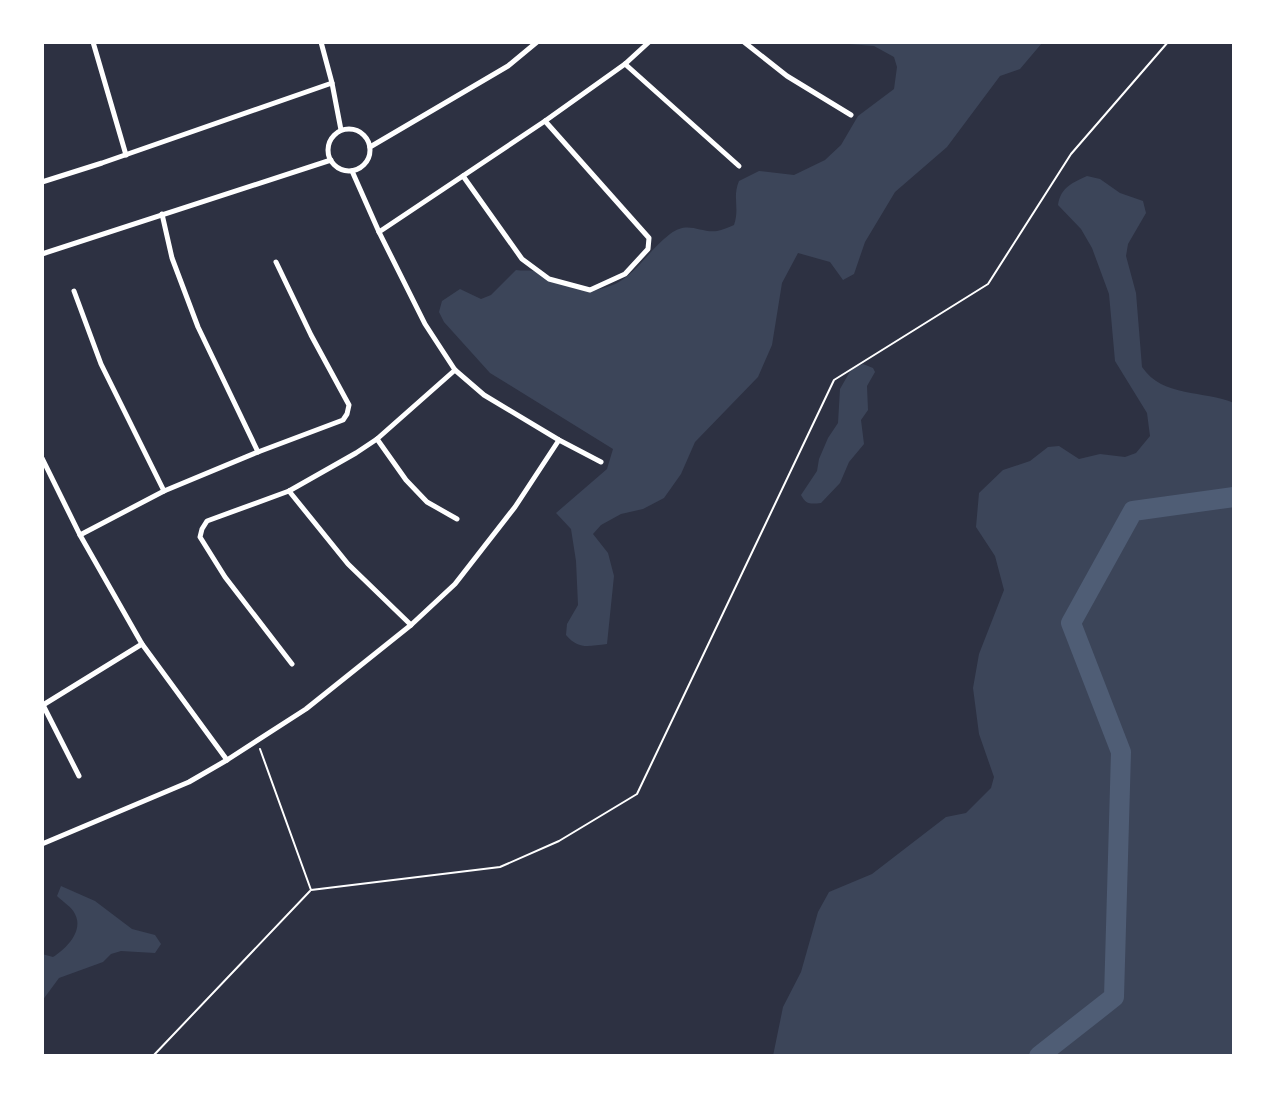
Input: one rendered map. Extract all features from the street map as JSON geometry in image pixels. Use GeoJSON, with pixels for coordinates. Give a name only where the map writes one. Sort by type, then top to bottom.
{"type":"FeatureCollection","features":[{"type":"Feature","properties":{"kind":"street"},"geometry":{"type":"LineString","coordinates":[[93,42],[126,155]]}},
{"type":"Feature","properties":{"kind":"street"},"geometry":{"type":"LineString","coordinates":[[321,42],[341,130]]}},
{"type":"Feature","properties":{"kind":"street"},"geometry":{"type":"LineString","coordinates":[[370,147],[508,66],[537,42]]}},
{"type":"Feature","properties":{"kind":"street"},"geometry":{"type":"LineString","coordinates":[[379,232],[545,121],[625,64],[649,42]]}},
{"type":"Feature","properties":{"kind":"street"},"geometry":{"type":"LineString","coordinates":[[744,42],[787,76],[851,115]]}},
{"type":"Feature","properties":{"kind":"street"},"geometry":{"type":"LineString","coordinates":[[625,64],[739,166]]}},
{"type":"Feature","properties":{"kind":"street"},"geometry":{"type":"LineString","coordinates":[[42,182],[332,83]]}},
{"type":"Feature","properties":{"kind":"street"},"geometry":{"type":"LineString","coordinates":[[463,176],[522,259],[549,279],[590,290],[625,274],[648,249],[649,238],[545,121]]}},
{"type":"Feature","properties":{"kind":"street"},"geometry":{"type":"LineString","coordinates":[[341,130],[360,131],[370,147],[368,160],[358,169],[340,169],[331,160],[331,140],[341,130]]}},
{"type":"Feature","properties":{"kind":"street"},"geometry":{"type":"LineString","coordinates":[[42,254],[331,160]]}},
{"type":"Feature","properties":{"kind":"street"},"geometry":{"type":"LineString","coordinates":[[352,171],[425,324],[455,370],[484,395],[601,462]]}},
{"type":"Feature","properties":{"kind":"street"},"geometry":{"type":"LineString","coordinates":[[162,214],[172,258],[198,327],[258,452]]}},
{"type":"Feature","properties":{"kind":"street"},"geometry":{"type":"LineString","coordinates":[[80,535],[164,491],[343,420],[349,405],[276,262]]}},
{"type":"Feature","properties":{"kind":"street"},"geometry":{"type":"LineString","coordinates":[[74,291],[101,364],[164,491]]}},
{"type":"Feature","properties":{"kind":"street"},"geometry":{"type":"LineString","coordinates":[[292,664],[225,577],[200,537],[202,529],[207,521],[289,491],[377,439],[455,370]]}},
{"type":"Feature","properties":{"kind":"street"},"geometry":{"type":"LineString","coordinates":[[377,439],[406,480],[427,502],[457,519]]}},
{"type":"Feature","properties":{"kind":"street"},"geometry":{"type":"LineString","coordinates":[[42,844],[189,782],[306,709],[411,625],[455,584],[515,507],[559,440]]}},
{"type":"Feature","properties":{"kind":"street"},"geometry":{"type":"LineString","coordinates":[[42,458],[80,535],[142,644],[227,760]]}},
{"type":"Feature","properties":{"kind":"street"},"geometry":{"type":"LineString","coordinates":[[289,491],[348,564],[411,625]]}},
{"type":"Feature","properties":{"kind":"street"},"geometry":{"type":"LineString","coordinates":[[79,776],[42,704],[142,644]]}},
{"type":"Feature","properties":{"kind":"path"},"geometry":{"type":"LineString","coordinates":[[153,1056],[311,890],[500,867],[559,841],[637,794],[834,380],[988,284],[1071,154],[1168,42]]}},
{"type":"Feature","properties":{"kind":"path"},"geometry":{"type":"LineString","coordinates":[[257,741],[311,890]]}},
{"type":"Feature","properties":{"kind":"shaded area"},"geometry":{"type":"Polygon","coordinates":[[[847,42],[1042,43],[1020,69],[1000,76],[947,147],[895,192],[865,242],[854,274],[843,280],[830,262],[798,253],[782,283],[772,345],[758,377],[695,442],[681,474],[664,498],[643,509],[621,514],[601,525],[593,534],[608,553],[614,576],[607,644],[584,646],[575,643],[566,635],[567,624],[578,605],[576,561],[571,529],[556,513],[607,469],[613,449],[490,373],[444,322],[439,312],[442,301],[460,289],[481,299],[491,295],[516,270],[541,273],[583,290],[606,288],[636,269],[660,242],[676,230],[688,227],[717,231],[734,225],[739,181],[759,171],[794,175],[825,160],[841,145],[858,116],[894,89],[897,67],[894,57],[874,46],[847,42]]]}},
{"type":"Feature","properties":{"kind":"shaded area"},"geometry":{"type":"Polygon","coordinates":[[[1087,176],[1100,179],[1120,193],[1143,201],[1146,213],[1128,244],[1126,256],[1136,293],[1142,367],[1151,377],[1172,389],[1234,403],[1234,1056],[773,1056],[783,1007],[801,972],[818,912],[829,892],[872,874],[946,817],[966,813],[991,788],[994,777],[979,734],[973,688],[979,654],[1004,590],[995,556],[976,527],[979,493],[1003,470],[1030,461],[1048,447],[1059,446],[1079,459],[1100,454],[1125,457],[1136,453],[1150,436],[1147,413],[1115,361],[1109,294],[1092,248],[1081,229],[1058,205],[1065,190],[1087,176]]]}},
{"type":"Feature","properties":{"kind":"shaded area"},"geometry":{"type":"Polygon","coordinates":[[[863,364],[875,372],[867,386],[868,410],[861,420],[864,444],[849,462],[840,483],[821,503],[809,503],[801,495],[817,471],[828,438],[838,423],[840,389],[852,368],[863,364]]]}},
{"type":"Feature","properties":{"kind":"shaded area"},"geometry":{"type":"Polygon","coordinates":[[[61,886],[95,901],[132,929],[155,935],[161,944],[155,953],[121,951],[111,954],[103,962],[59,978],[42,1001],[42,954],[53,957],[58,954],[72,939],[77,927],[74,911],[57,896],[61,886]]]}},
{"type":"Feature","properties":{"kind":"waterway"},"geometry":{"type":"LineString","coordinates":[[1039,1056],[1114,997],[1121,752],[1071,623],[1133,511],[1234,497]]}}]}
